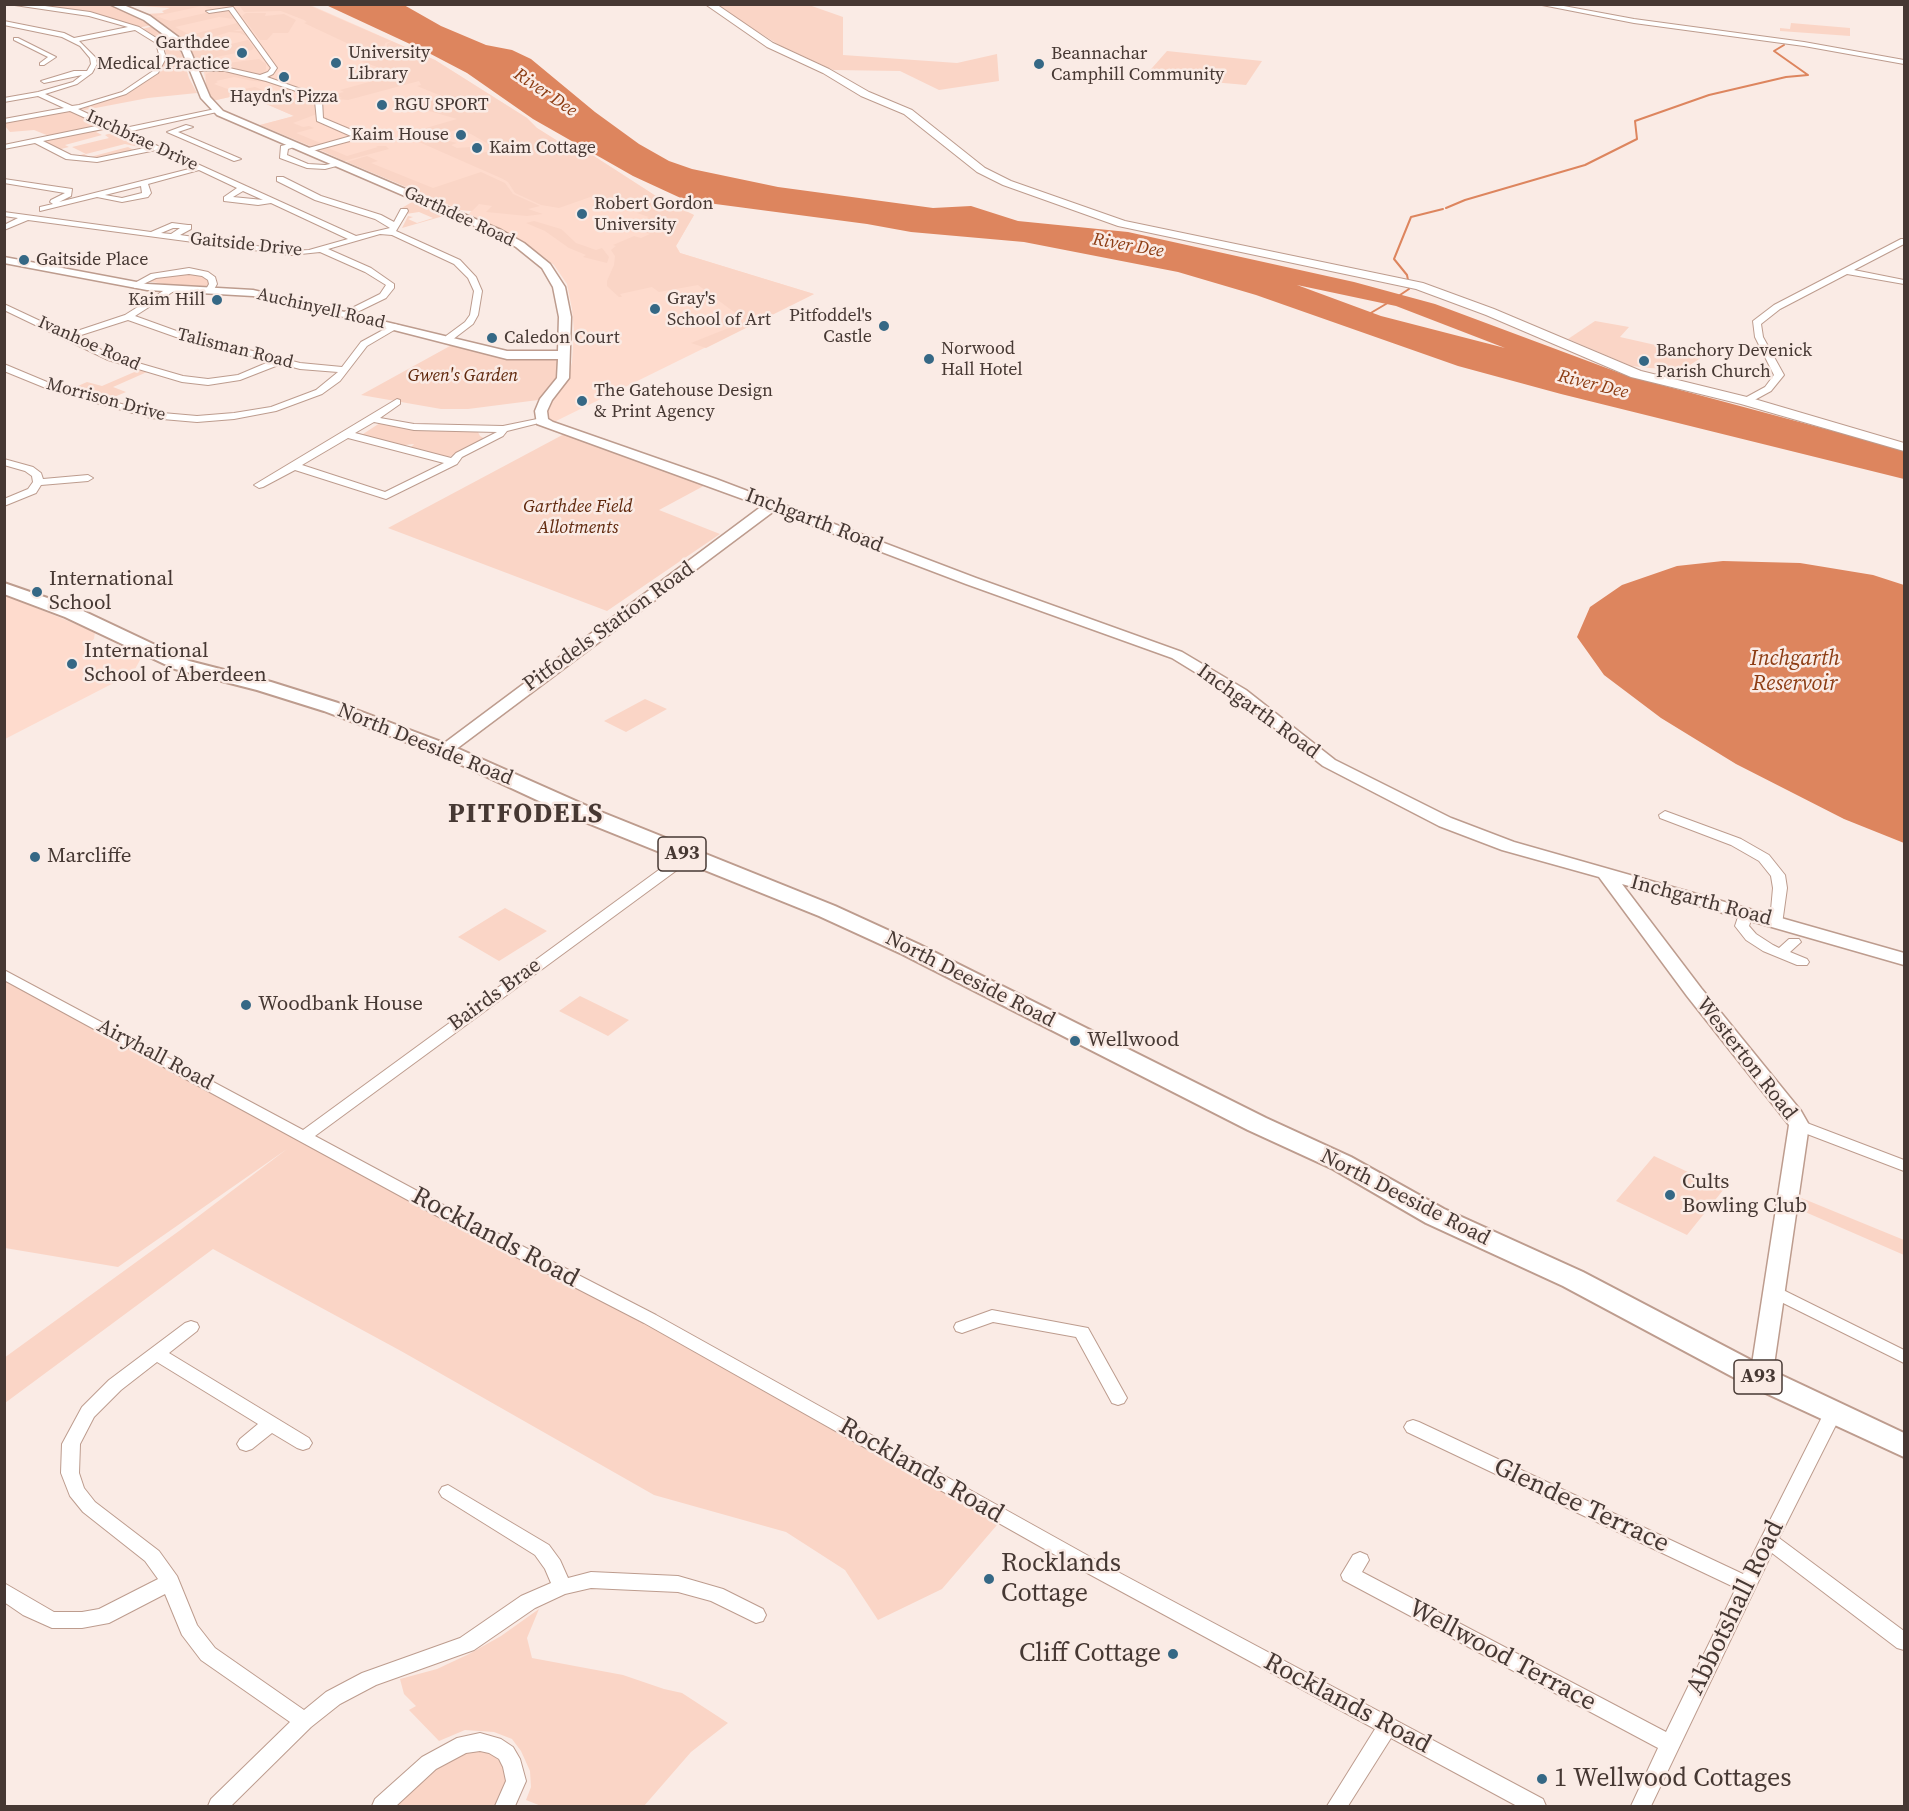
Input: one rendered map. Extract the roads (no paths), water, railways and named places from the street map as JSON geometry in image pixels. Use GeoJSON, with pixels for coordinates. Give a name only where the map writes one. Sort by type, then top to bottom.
{"type":"FeatureCollection","features":[{"type":"Feature","properties":{"kind":"main road"},"geometry":{"type":"LineString","coordinates":[[709,4],[770,45],[826,70],[866,94],[908,112],[975,166],[1007,183],[1122,224],[1419,286],[1490,312],[1636,374],[1746,400],[1905,447]]}},
{"type":"Feature","properties":{"kind":"main road","name":"North Deeside Road"},"geometry":{"type":"LineString","coordinates":[[4,588],[72,613],[182,665],[264,686],[320,704],[444,750],[588,815],[827,911],[910,949],[1246,1119],[1342,1163],[1435,1216],[1572,1280],[1756,1376],[1905,1446]]}},
{"type":"Feature","properties":{"kind":"street"},"geometry":{"type":"LineString","coordinates":[[4,121],[72,108],[124,93],[146,81],[159,70],[164,54],[160,44],[137,28],[81,13],[11,4]]}},
{"type":"Feature","properties":{"kind":"street"},"geometry":{"type":"LineString","coordinates":[[113,4],[129,9],[157,24],[182,45],[206,98],[217,110]]}},
{"type":"Feature","properties":{"kind":"street"},"geometry":{"type":"LineString","coordinates":[[1540,4],[1634,21],[1804,44],[1905,62]]}},
{"type":"Feature","properties":{"kind":"street"},"geometry":{"type":"LineString","coordinates":[[209,11],[231,8],[274,68],[271,73],[261,77]]}},
{"type":"Feature","properties":{"kind":"street"},"geometry":{"type":"LineString","coordinates":[[4,23],[52,31],[74,40],[93,58],[93,68],[75,83],[39,94],[4,100]]}},
{"type":"Feature","properties":{"kind":"street"},"geometry":{"type":"LineString","coordinates":[[74,40],[157,24]]}},
{"type":"Feature","properties":{"kind":"street"},"geometry":{"type":"LineString","coordinates":[[42,64],[53,57],[13,39],[52,31]]}},
{"type":"Feature","properties":{"kind":"street"},"geometry":{"type":"LineString","coordinates":[[194,70],[225,69],[261,77],[315,97],[318,100],[320,119],[358,136],[309,151]]}},
{"type":"Feature","properties":{"kind":"street"},"geometry":{"type":"LineString","coordinates":[[44,81],[74,73],[89,73]]}},
{"type":"Feature","properties":{"kind":"street","name":"Inchbrae Drive"},"geometry":{"type":"LineString","coordinates":[[39,94],[355,239]]}},
{"type":"Feature","properties":{"kind":"street"},"geometry":{"type":"LineString","coordinates":[[119,131],[217,110]]}},
{"type":"Feature","properties":{"kind":"street","name":"Garthdee Road"},"geometry":{"type":"LineString","coordinates":[[217,110],[497,232],[520,245],[541,261],[553,274],[561,292],[565,317],[563,378],[546,399],[541,411],[545,423]]}},
{"type":"Feature","properties":{"kind":"street"},"geometry":{"type":"LineString","coordinates":[[4,136],[9,146],[109,126]]}},
{"type":"Feature","properties":{"kind":"street"},"geometry":{"type":"LineString","coordinates":[[189,126],[171,132],[237,159]]}},
{"type":"Feature","properties":{"kind":"street"},"geometry":{"type":"LineString","coordinates":[[183,143],[194,140]]}},
{"type":"Feature","properties":{"kind":"street"},"geometry":{"type":"LineString","coordinates":[[36,141],[69,157],[99,160],[171,146]]}},
{"type":"Feature","properties":{"kind":"street","name":"Garthdee Road"},"geometry":{"type":"LineString","coordinates":[[296,145],[284,148],[284,156],[307,166],[325,167],[340,164]]}},
{"type":"Feature","properties":{"kind":"street"},"geometry":{"type":"LineString","coordinates":[[227,155],[241,151]]}},
{"type":"Feature","properties":{"kind":"street"},"geometry":{"type":"LineString","coordinates":[[43,208],[200,168]]}},
{"type":"Feature","properties":{"kind":"street"},"geometry":{"type":"LineString","coordinates":[[280,179],[318,198],[378,217],[391,224],[391,230]]}},
{"type":"Feature","properties":{"kind":"street"},"geometry":{"type":"LineString","coordinates":[[294,185],[307,181]]}},
{"type":"Feature","properties":{"kind":"street"},"geometry":{"type":"LineString","coordinates":[[4,182],[69,190],[68,194],[4,228]]}},
{"type":"Feature","properties":{"kind":"street"},"geometry":{"type":"LineString","coordinates":[[93,196],[128,199],[147,193],[144,182]]}},
{"type":"Feature","properties":{"kind":"street","name":"Inchbrae Drive"},"geometry":{"type":"LineString","coordinates":[[244,188],[237,190],[227,199],[258,203],[272,201]]}},
{"type":"Feature","properties":{"kind":"street"},"geometry":{"type":"LineString","coordinates":[[391,230],[404,211]]}},
{"type":"Feature","properties":{"kind":"street","name":"Gaitside Drive"},"geometry":{"type":"LineString","coordinates":[[4,214],[291,253],[321,249],[391,230]]}},
{"type":"Feature","properties":{"kind":"street","name":"Gaitside Drive"},"geometry":{"type":"LineString","coordinates":[[152,234],[172,225],[188,227],[172,237]]}},
{"type":"Feature","properties":{"kind":"street"},"geometry":{"type":"LineString","coordinates":[[391,230],[457,262],[472,277],[478,291],[474,315],[469,324],[449,338]]}},
{"type":"Feature","properties":{"kind":"street"},"geometry":{"type":"LineString","coordinates":[[1746,400],[1768,389],[1779,375],[1759,337],[1756,323],[1777,307],[1905,241]]}},
{"type":"Feature","properties":{"kind":"street"},"geometry":{"type":"LineString","coordinates":[[321,249],[369,270],[390,284],[390,288],[383,296],[347,314]]}},
{"type":"Feature","properties":{"kind":"street","name":"Auchinyell Road"},"geometry":{"type":"LineString","coordinates":[[4,260],[135,285],[277,297],[516,356],[564,355]]}},
{"type":"Feature","properties":{"kind":"street"},"geometry":{"type":"LineString","coordinates":[[1846,271],[1905,282]]}},
{"type":"Feature","properties":{"kind":"street"},"geometry":{"type":"LineString","coordinates":[[135,285],[154,276],[189,272],[205,274],[212,279],[213,284],[209,291]]}},
{"type":"Feature","properties":{"kind":"street"},"geometry":{"type":"LineString","coordinates":[[67,337],[128,317],[171,289]]}},
{"type":"Feature","properties":{"kind":"street","name":"Ivanhoe Road"},"geometry":{"type":"LineString","coordinates":[[4,306],[132,365],[194,381],[240,377],[280,361]]}},
{"type":"Feature","properties":{"kind":"street","name":"Talisman Road"},"geometry":{"type":"LineString","coordinates":[[128,317],[178,335],[280,361],[320,369],[345,370]]}},
{"type":"Feature","properties":{"kind":"street","name":"Morrison Drive"},"geometry":{"type":"LineString","coordinates":[[4,367],[56,389],[152,416],[197,419],[252,414],[290,404],[327,387],[345,370],[364,344],[397,326]]}},
{"type":"Feature","properties":{"kind":"street"},"geometry":{"type":"LineString","coordinates":[[259,485],[398,402]]}},
{"type":"Feature","properties":{"kind":"street"},"geometry":{"type":"LineString","coordinates":[[372,419],[414,427],[503,429],[545,423]]}},
{"type":"Feature","properties":{"kind":"street","name":"Inchgarth Road"},"geometry":{"type":"LineString","coordinates":[[545,423],[1176,655],[1240,693],[1302,744],[1365,783],[1445,822],[1508,846],[1606,875],[1905,958]]}},
{"type":"Feature","properties":{"kind":"street"},"geometry":{"type":"LineString","coordinates":[[294,466],[386,496],[453,462],[459,455],[500,434],[503,429]]}},
{"type":"Feature","properties":{"kind":"street"},"geometry":{"type":"LineString","coordinates":[[346,434],[453,462]]}},
{"type":"Feature","properties":{"kind":"street"},"geometry":{"type":"LineString","coordinates":[[4,462],[29,469],[37,475],[38,482],[32,491],[4,503]]}},
{"type":"Feature","properties":{"kind":"street"},"geometry":{"type":"LineString","coordinates":[[38,482],[88,478]]}},
{"type":"Feature","properties":{"kind":"street","name":"Pitfodels Station Road"},"geometry":{"type":"LineString","coordinates":[[444,750],[773,505]]}},
{"type":"Feature","properties":{"kind":"street"},"geometry":{"type":"LineString","coordinates":[[1665,815],[1736,842],[1764,858],[1778,875],[1780,888],[1777,921]]}},
{"type":"Feature","properties":{"kind":"street","name":"Bairds Brae"},"geometry":{"type":"LineString","coordinates":[[305,1136],[687,856]]}},
{"type":"Feature","properties":{"kind":"street","name":"Westerton Road"},"geometry":{"type":"LineString","coordinates":[[1606,875],[1694,992],[1794,1116],[1798,1125],[1787,1215],[1773,1291],[1763,1365],[1756,1376]]}},
{"type":"Feature","properties":{"kind":"street"},"geometry":{"type":"LineString","coordinates":[[1746,914],[1742,926],[1746,933],[1756,941],[1802,962]]}},
{"type":"Feature","properties":{"kind":"street"},"geometry":{"type":"LineString","coordinates":[[1781,953],[1794,942]]}},
{"type":"Feature","properties":{"kind":"street","name":"Airyhall Road"},"geometry":{"type":"LineString","coordinates":[[4,974],[305,1136]]}},
{"type":"Feature","properties":{"kind":"street"},"geometry":{"type":"LineString","coordinates":[[1798,1125],[1905,1166]]}},
{"type":"Feature","properties":{"kind":"street","name":"Rocklands Road"},"geometry":{"type":"LineString","coordinates":[[305,1136],[466,1224],[650,1319],[1096,1569],[1536,1806]]}},
{"type":"Feature","properties":{"kind":"street"},"geometry":{"type":"LineString","coordinates":[[1773,1291],[1905,1357]]}},
{"type":"Feature","properties":{"kind":"street"},"geometry":{"type":"LineString","coordinates":[[962,1327],[992,1316],[1082,1332],[1118,1398]]}},
{"type":"Feature","properties":{"kind":"street"},"geometry":{"type":"LineString","coordinates":[[190,1327],[115,1385],[88,1412],[71,1444],[70,1473],[76,1491],[88,1507],[152,1556],[170,1582],[189,1629],[208,1654],[304,1721]]}},
{"type":"Feature","properties":{"kind":"street"},"geometry":{"type":"LineString","coordinates":[[157,1354],[303,1443]]}},
{"type":"Feature","properties":{"kind":"street","name":"Abbotshall Road"},"geometry":{"type":"LineString","coordinates":[[1641,1806],[1834,1411]]}},
{"type":"Feature","properties":{"kind":"street"},"geometry":{"type":"LineString","coordinates":[[246,1444],[271,1423]]}},
{"type":"Feature","properties":{"kind":"street","name":"Glendee Terrace"},"geometry":{"type":"LineString","coordinates":[[1413,1427],[1748,1585]]}},
{"type":"Feature","properties":{"kind":"street"},"geometry":{"type":"LineString","coordinates":[[448,1492],[542,1550],[553,1565],[562,1587]]}},
{"type":"Feature","properties":{"kind":"street"},"geometry":{"type":"LineString","coordinates":[[1769,1540],[1905,1642]]}},
{"type":"Feature","properties":{"kind":"street","name":"Wellwood Terrace"},"geometry":{"type":"LineString","coordinates":[[1360,1560],[1350,1575],[1671,1745]]}},
{"type":"Feature","properties":{"kind":"street"},"geometry":{"type":"LineString","coordinates":[[226,1804],[304,1721],[333,1698],[369,1679],[466,1644],[528,1602],[562,1587],[591,1580],[678,1584],[716,1595],[756,1615]]}},
{"type":"Feature","properties":{"kind":"street"},"geometry":{"type":"LineString","coordinates":[[4,1591],[30,1609],[52,1620],[82,1620],[102,1617],[170,1582]]}},
{"type":"Feature","properties":{"kind":"street"},"geometry":{"type":"LineString","coordinates":[[1337,1806],[1388,1726]]}},
{"type":"Feature","properties":{"kind":"street"},"geometry":{"type":"LineString","coordinates":[[382,1806],[429,1763],[448,1750],[464,1744],[480,1742],[494,1745],[506,1753],[513,1765],[516,1781],[505,1806]]}},
{"type":"Feature","properties":{"kind":"water","name":"River Dee"},"geometry":{"type":"Polygon","coordinates":[[[326,5],[404,5],[441,26],[486,45],[512,50],[531,59],[595,112],[639,144],[669,161],[692,169],[778,187],[933,208],[971,206],[1018,221],[1128,232],[1354,282],[1435,304],[1628,376],[1904,450],[1904,479],[1561,394],[1458,366],[1256,295],[1178,272],[1024,242],[911,232],[685,200],[633,176],[533,119],[467,73],[326,5]],[[1297,285],[1381,316],[1505,348],[1396,306],[1297,285]]]}},
{"type":"Feature","properties":{"kind":"water","name":"Inchgarth Reservoir"},"geometry":{"type":"Polygon","coordinates":[[[1723,561],[1800,563],[1873,575],[1904,585],[1904,843],[1844,819],[1736,764],[1661,718],[1604,675],[1577,637],[1590,607],[1622,585],[1677,566],[1723,561]]]}},
{"type":"Feature","properties":{"kind":"waterway"},"geometry":{"type":"LineString","coordinates":[[1446,208],[1465,200],[1585,165],[1637,139],[1635,121],[1709,95],[1786,77],[1808,75],[1774,51],[1784,45]]}},
{"type":"Feature","properties":{"kind":"waterway"},"geometry":{"type":"LineString","coordinates":[[1408,280],[1407,275],[1394,259],[1411,217],[1443,209]]}},
{"type":"Feature","properties":{"kind":"waterway"},"geometry":{"type":"LineString","coordinates":[[1397,297],[1409,289],[1408,286]]}},
{"type":"Feature","properties":{"kind":"waterway"},"geometry":{"type":"LineString","coordinates":[[1369,314],[1391,301]]}},
{"type":"Feature","properties":{"kind":"place","name":"Garthdee Medical Practice"},"geometry":{"type":"Point","coordinates":[242,53]}},
{"type":"Feature","properties":{"kind":"place","name":"University Library"},"geometry":{"type":"Point","coordinates":[336,63]}},
{"type":"Feature","properties":{"kind":"place","name":"Beannachar Camphill Community"},"geometry":{"type":"Point","coordinates":[1039,64]}},
{"type":"Feature","properties":{"kind":"place","name":"Haydn's Pizza"},"geometry":{"type":"Point","coordinates":[284,77]}},
{"type":"Feature","properties":{"kind":"place","name":"RGU SPORT"},"geometry":{"type":"Point","coordinates":[382,105]}},
{"type":"Feature","properties":{"kind":"place","name":"Kaim House"},"geometry":{"type":"Point","coordinates":[461,135]}},
{"type":"Feature","properties":{"kind":"place","name":"Kaim Cottage"},"geometry":{"type":"Point","coordinates":[477,148]}},
{"type":"Feature","properties":{"kind":"place","name":"Robert Gordon University"},"geometry":{"type":"Point","coordinates":[582,214]}},
{"type":"Feature","properties":{"kind":"place","name":"Gaitside Place"},"geometry":{"type":"Point","coordinates":[24,260]}},
{"type":"Feature","properties":{"kind":"place","name":"Kaim Hill"},"geometry":{"type":"Point","coordinates":[217,300]}},
{"type":"Feature","properties":{"kind":"place","name":"Gray's School of Art"},"geometry":{"type":"Point","coordinates":[655,309]}},
{"type":"Feature","properties":{"kind":"place","name":"Pitfoddel's Castle"},"geometry":{"type":"Point","coordinates":[884,326]}},
{"type":"Feature","properties":{"kind":"place","name":"Caledon Court"},"geometry":{"type":"Point","coordinates":[492,338]}},
{"type":"Feature","properties":{"kind":"place","name":"Norwood Hall Hotel"},"geometry":{"type":"Point","coordinates":[929,359]}},
{"type":"Feature","properties":{"kind":"place","name":"Banchory Devenick Parish Church"},"geometry":{"type":"Point","coordinates":[1644,361]}},
{"type":"Feature","properties":{"kind":"place","name":"The Gatehouse Design & Print Agency"},"geometry":{"type":"Point","coordinates":[582,401]}},
{"type":"Feature","properties":{"kind":"place","name":"International School"},"geometry":{"type":"Point","coordinates":[37,592]}},
{"type":"Feature","properties":{"kind":"place","name":"International School of Aberdeen"},"geometry":{"type":"Point","coordinates":[72,664]}},
{"type":"Feature","properties":{"kind":"place","name":"Marcliffe"},"geometry":{"type":"Point","coordinates":[35,857]}},
{"type":"Feature","properties":{"kind":"place","name":"Woodbank House"},"geometry":{"type":"Point","coordinates":[246,1005]}},
{"type":"Feature","properties":{"kind":"place","name":"Wellwood"},"geometry":{"type":"Point","coordinates":[1075,1041]}},
{"type":"Feature","properties":{"kind":"place","name":"Cults Bowling Club"},"geometry":{"type":"Point","coordinates":[1670,1195]}},
{"type":"Feature","properties":{"kind":"place","name":"Rocklands Cottage"},"geometry":{"type":"Point","coordinates":[989,1579]}},
{"type":"Feature","properties":{"kind":"place","name":"Cliff Cottage"},"geometry":{"type":"Point","coordinates":[1173,1654]}},
{"type":"Feature","properties":{"kind":"place","name":"1 Wellwood Cottages"},"geometry":{"type":"Point","coordinates":[1542,1779]}},
{"type":"Feature","properties":{"kind":"district","name":"PITFODELS"},"geometry":{"type":"Point","coordinates":[526,815]}},
{"type":"Feature","properties":{"kind":"park label","name":"Gwen's Garden"},"geometry":{"type":"Point","coordinates":[463,376]}},
{"type":"Feature","properties":{"kind":"park label","name":"Garthdee Field Allotments"},"geometry":{"type":"Point","coordinates":[578,517]}}]}
